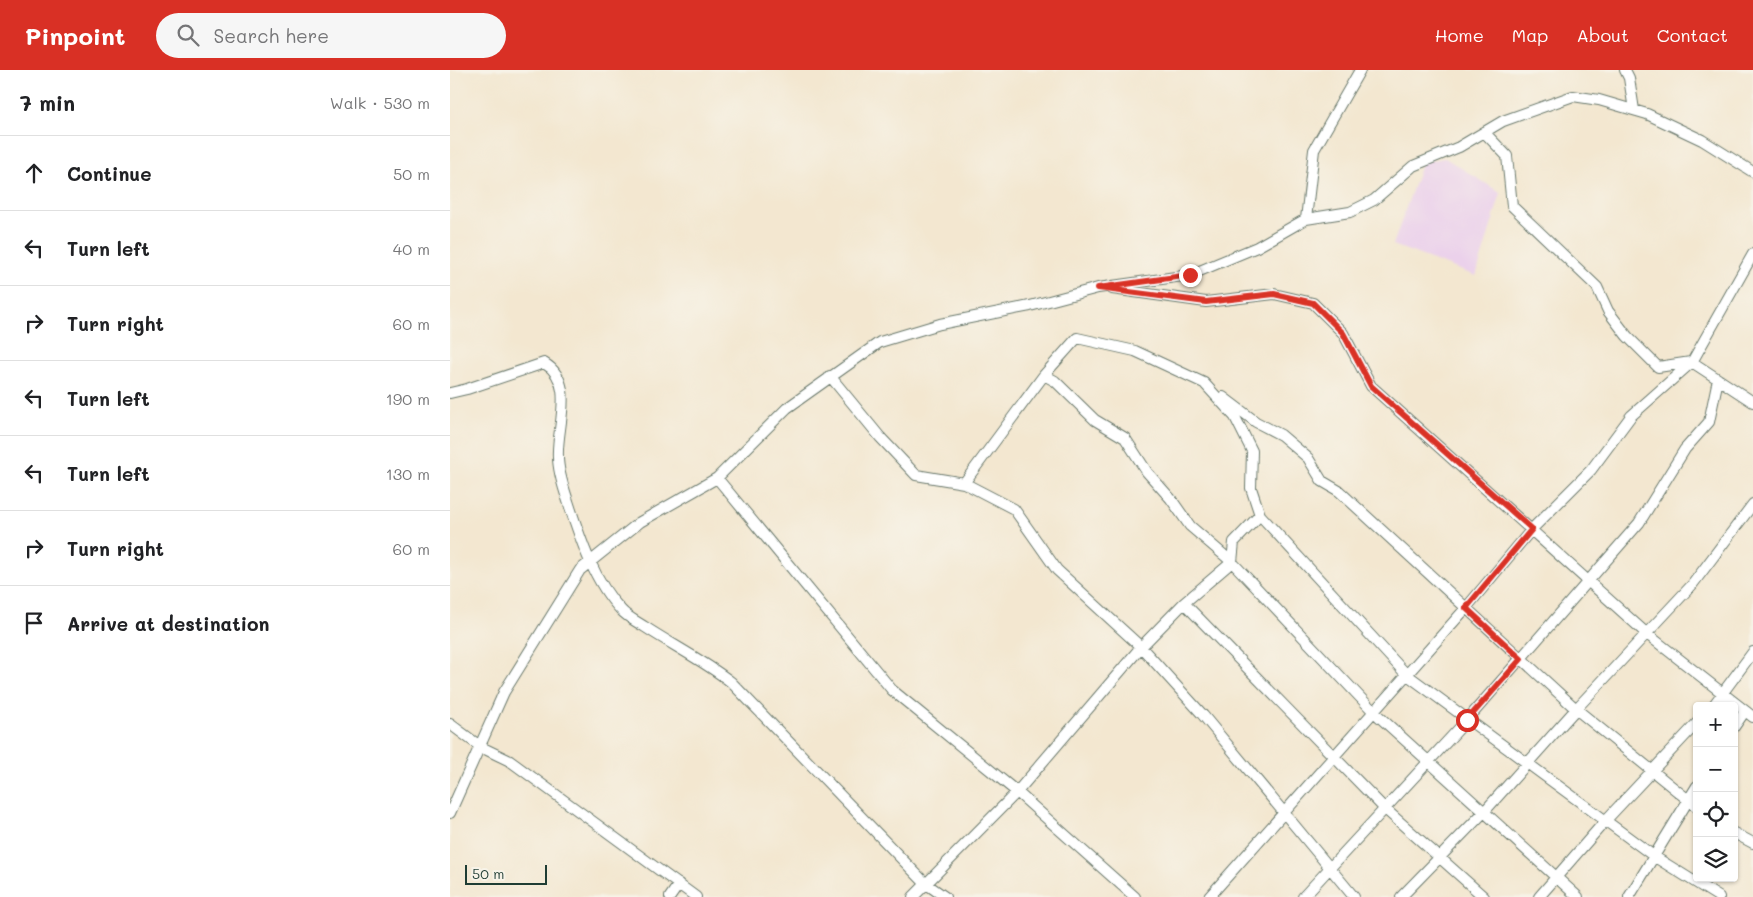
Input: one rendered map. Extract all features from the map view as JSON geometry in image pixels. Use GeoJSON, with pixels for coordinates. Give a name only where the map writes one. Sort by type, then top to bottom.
{"type":"FeatureCollection","features":[{"type":"Feature","properties":{"kind":"street"},"geometry":{"type":"LineString","coordinates":[[1306,219],[1314,150],[1360,70]]}},
{"type":"Feature","properties":{"kind":"street"},"geometry":{"type":"LineString","coordinates":[[1625,70],[1629,78],[1634,110]]}},
{"type":"Feature","properties":{"kind":"street"},"geometry":{"type":"LineString","coordinates":[[450,813],[504,692],[580,570],[640,522],[717,478],[787,408],[880,342],[940,324],[1030,306],[1098,288],[1190,275],[1258,247],[1306,219],[1350,212],[1374,200],[1413,166],[1459,147],[1502,121],[1573,96],[1599,100],[1647,114],[1702,140],[1753,172]]}},
{"type":"Feature","properties":{"kind":"street"},"geometry":{"type":"LineString","coordinates":[[1484,132],[1507,156],[1512,206],[1597,287],[1608,311],[1627,336],[1658,368],[1692,362],[1753,402]]}},
{"type":"Feature","properties":{"kind":"street"},"geometry":{"type":"LineString","coordinates":[[1209,897],[1466,608],[1532,529],[1591,470],[1630,416],[1692,362],[1753,254]]}},
{"type":"Feature","properties":{"kind":"street"},"geometry":{"type":"LineString","coordinates":[[1098,288],[1206,302],[1274,294],[1313,303],[1343,333],[1371,386],[1647,634],[1749,714],[1738,724]]}},
{"type":"Feature","properties":{"kind":"street"},"geometry":{"type":"LineString","coordinates":[[964,483],[1044,375],[1077,338],[1135,351],[1204,383],[1256,422],[1281,435],[1308,458],[1322,481],[1339,491],[1576,708],[1693,805]]}},
{"type":"Feature","properties":{"kind":"street"},"geometry":{"type":"LineString","coordinates":[[450,393],[544,363],[554,369],[560,383],[564,407],[558,428],[558,459],[566,497],[599,582],[621,610],[684,652],[708,664],[731,682],[925,883],[945,897]]}},
{"type":"Feature","properties":{"kind":"street"},"geometry":{"type":"LineString","coordinates":[[1044,375],[1055,381],[1095,420],[1125,438],[1147,472],[1171,499],[1190,526],[1232,562],[1374,712],[1483,813],[1578,897]]}},
{"type":"Feature","properties":{"kind":"street"},"geometry":{"type":"LineString","coordinates":[[830,376],[880,437],[916,475],[964,483],[1014,509],[1056,570],[1141,647],[1286,812],[1354,897]]}},
{"type":"Feature","properties":{"kind":"street"},"geometry":{"type":"LineString","coordinates":[[1303,897],[1467,720],[1639,523],[1685,449],[1709,422],[1718,379]]}},
{"type":"Feature","properties":{"kind":"street"},"geometry":{"type":"LineString","coordinates":[[1204,383],[1235,417],[1252,451],[1251,488],[1260,515],[1406,674],[1655,857],[1719,897]]}},
{"type":"Feature","properties":{"kind":"street"},"geometry":{"type":"LineString","coordinates":[[717,478],[892,690],[1017,792],[1135,897]]}},
{"type":"Feature","properties":{"kind":"street"},"geometry":{"type":"LineString","coordinates":[[1402,897],[1483,813],[1576,708],[1692,585],[1753,504]]}},
{"type":"Feature","properties":{"kind":"street"},"geometry":{"type":"LineString","coordinates":[[913,897],[1017,792],[1141,647],[1184,604],[1232,562],[1234,542],[1260,515]]}},
{"type":"Feature","properties":{"kind":"street"},"geometry":{"type":"LineString","coordinates":[[1184,604],[1384,808],[1441,856],[1484,897]]}},
{"type":"Feature","properties":{"kind":"street"},"geometry":{"type":"LineString","coordinates":[[1717,702],[1753,652]]}},
{"type":"Feature","properties":{"kind":"street"},"geometry":{"type":"LineString","coordinates":[[450,724],[481,747],[510,761],[696,897]]}},
{"type":"Feature","properties":{"kind":"street"},"geometry":{"type":"LineString","coordinates":[[1539,897],[1606,820],[1693,727]]}},
{"type":"Feature","properties":{"kind":"street"},"geometry":{"type":"LineString","coordinates":[[1629,897],[1693,792]]}},
{"type":"Feature","properties":{"kind":"street"},"geometry":{"type":"LineString","coordinates":[[1738,836],[1753,843]]}},
{"type":"Feature","properties":{"kind":"street"},"geometry":{"type":"LineString","coordinates":[[670,897],[679,884]]}},
{"type":"Feature","properties":{"kind":"shaded area"},"geometry":{"type":"Polygon","coordinates":[[[1445,158],[1501,193],[1476,276],[1393,245],[1422,162],[1445,158]]]}},
{"type":"Feature","properties":{"kind":"route"},"geometry":{"type":"LineString","coordinates":[[1190,275],[1098,288],[1206,302],[1274,294],[1313,303],[1343,333],[1371,386],[1532,529],[1466,608],[1521,659],[1467,720]]}}]}
